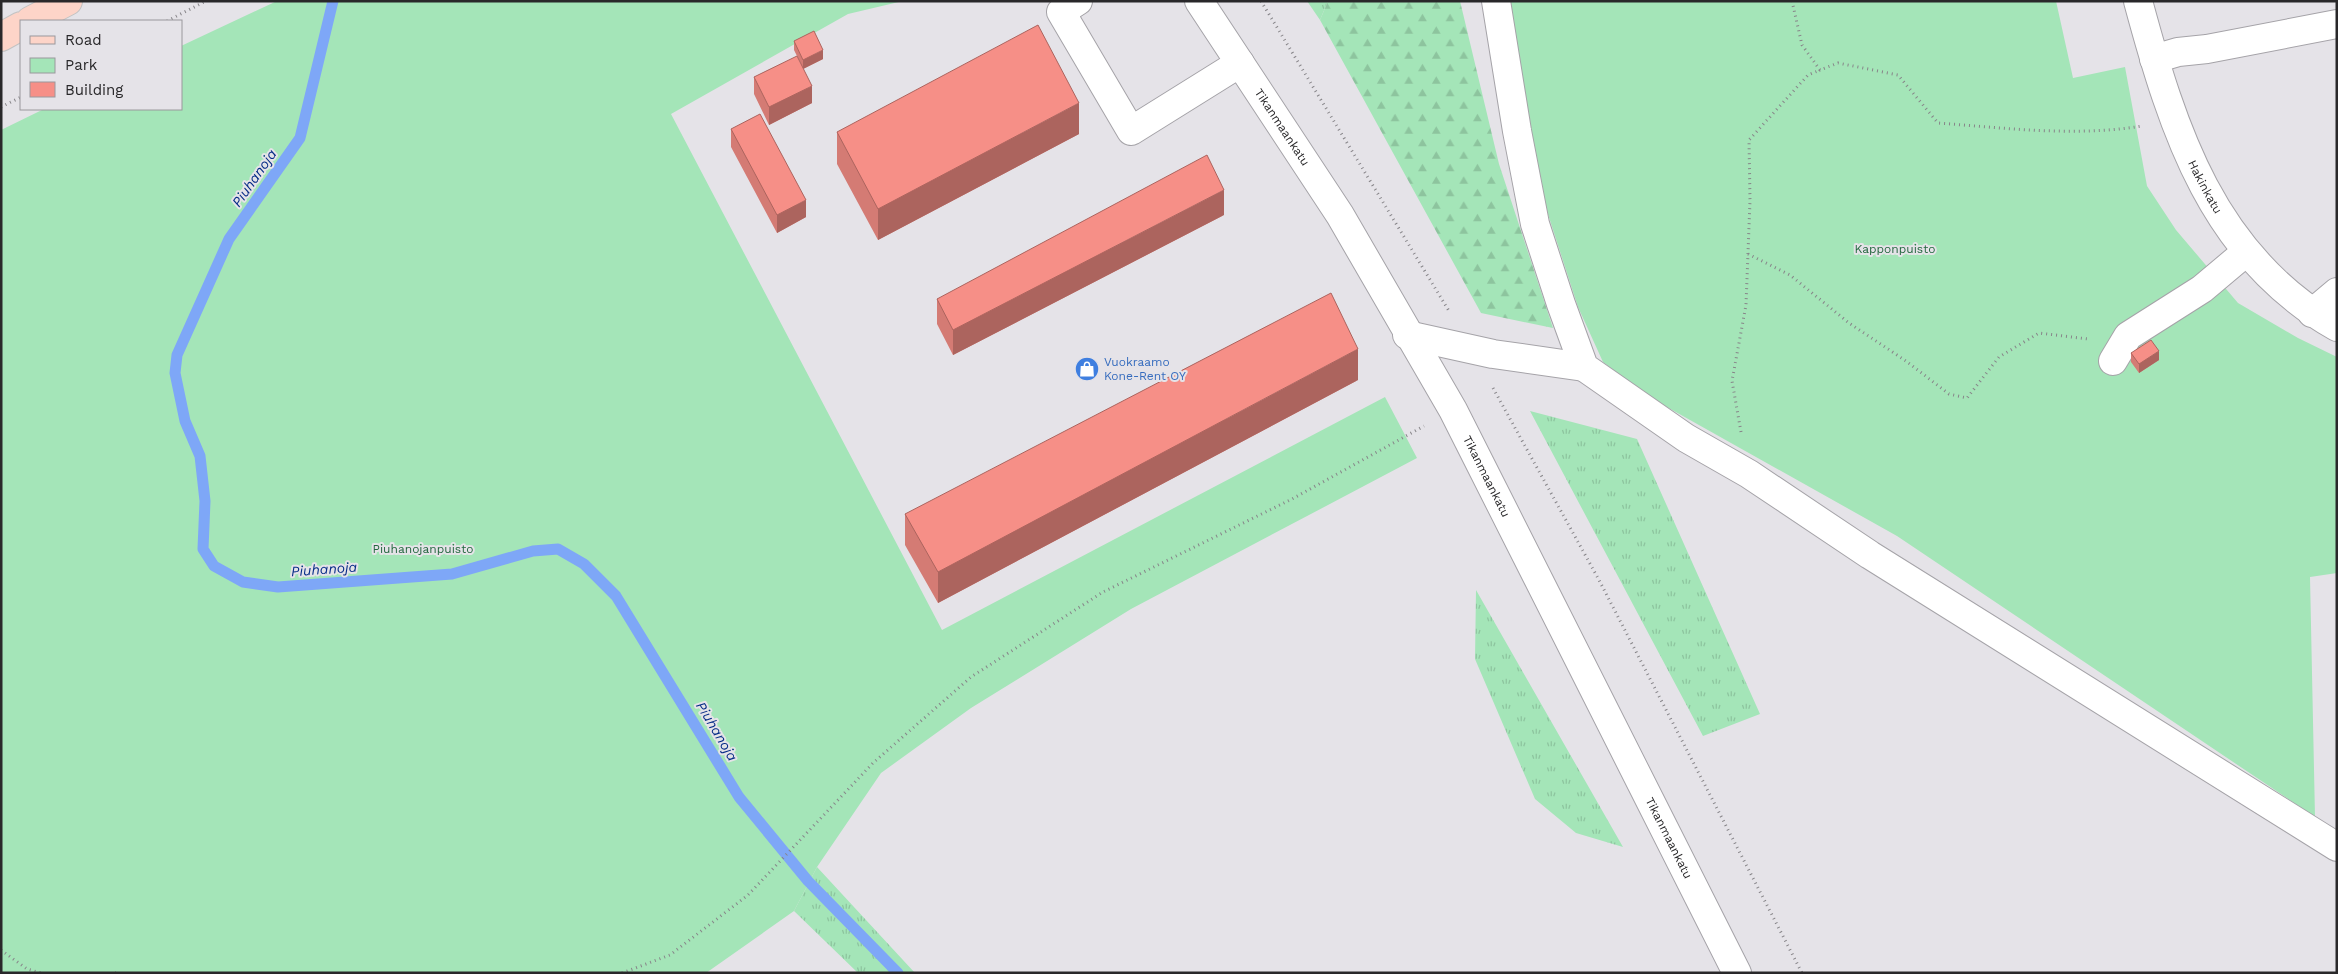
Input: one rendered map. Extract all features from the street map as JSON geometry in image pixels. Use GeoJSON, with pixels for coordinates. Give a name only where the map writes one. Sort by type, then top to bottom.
{"type":"FeatureCollection","features":[{"type":"Feature","properties":{"kind":"main road"},"geometry":{"type":"LineString","coordinates":[[32,20],[68,1]]}},
{"type":"Feature","properties":{"kind":"main road"},"geometry":{"type":"LineString","coordinates":[[1,37],[20,27]]}},
{"type":"Feature","properties":{"kind":"street"},"geometry":{"type":"LineString","coordinates":[[1078,1],[1061,12],[1131,131],[1240,63]]}},
{"type":"Feature","properties":{"kind":"street","name":"Tikanmaankatu"},"geometry":{"type":"LineString","coordinates":[[1199,1],[1340,215],[1453,410],[1737,973]]}},
{"type":"Feature","properties":{"kind":"street"},"geometry":{"type":"LineString","coordinates":[[1496,1],[1517,131],[1535,224],[1560,304],[1584,367]]}},
{"type":"Feature","properties":{"kind":"street","name":"Hakinkatu"},"geometry":{"type":"LineString","coordinates":[[2138,1],[2154,59],[2175,120],[2195,170],[2214,205],[2246,252],[2272,281],[2312,313],[2337,327]]}},
{"type":"Feature","properties":{"kind":"street"},"geometry":{"type":"LineString","coordinates":[[2154,59],[2178,52],[2208,49],[2337,24]]}},
{"type":"Feature","properties":{"kind":"street"},"geometry":{"type":"LineString","coordinates":[[2118,352],[2128,336],[2202,290],[2246,252]]}},
{"type":"Feature","properties":{"kind":"street"},"geometry":{"type":"LineString","coordinates":[[2312,313],[2337,292]]}},
{"type":"Feature","properties":{"kind":"street"},"geometry":{"type":"LineString","coordinates":[[1408,335],[1473,350],[1584,367],[1686,438],[1749,474],[1870,555],[2337,847]]}},
{"type":"Feature","properties":{"kind":"path"},"geometry":{"type":"LineString","coordinates":[[169,20],[206,1]]}},
{"type":"Feature","properties":{"kind":"path"},"geometry":{"type":"LineString","coordinates":[[1262,1],[1473,350],[1599,580],[1802,973]]}},
{"type":"Feature","properties":{"kind":"path"},"geometry":{"type":"LineString","coordinates":[[1792,1],[1802,45],[1820,70]]}},
{"type":"Feature","properties":{"kind":"path"},"geometry":{"type":"LineString","coordinates":[[1738,417],[1732,381],[1746,305],[1749,140],[1808,76],[1838,63],[1898,75],[1938,123],[2056,131],[2109,132],[2175,120]]}},
{"type":"Feature","properties":{"kind":"path"},"geometry":{"type":"LineString","coordinates":[[1,107],[20,98]]}},
{"type":"Feature","properties":{"kind":"path"},"geometry":{"type":"LineString","coordinates":[[1748,254],[1790,275],[1849,323],[1906,361],[1949,394],[1967,398],[1999,357],[2039,334],[2118,352]]}},
{"type":"Feature","properties":{"kind":"path"},"geometry":{"type":"LineString","coordinates":[[622,973],[670,955],[748,895],[873,763],[971,677],[1103,592],[1292,499],[1453,410]]}},
{"type":"Feature","properties":{"kind":"path"},"geometry":{"type":"LineString","coordinates":[[1,950],[27,969],[41,973]]}},
{"type":"Feature","properties":{"kind":"path"},"geometry":{"type":"LineString","coordinates":[[114,973],[119,973]]}},
{"type":"Feature","properties":{"kind":"green space","name":"Piuhanojanpuisto"},"geometry":{"type":"Polygon","coordinates":[[[277,1],[903,1],[848,14],[671,114],[942,630],[1385,397],[1417,458],[1131,609],[971,708],[881,773],[817,867],[794,911],[706,973],[1,973],[1,130],[42,110],[182,110],[182,46],[277,1]]]}},
{"type":"Feature","properties":{"kind":"green space"},"geometry":{"type":"Polygon","coordinates":[[[1307,1],[1328,1],[1320,20],[1307,1]]]}},
{"type":"Feature","properties":{"kind":"green space"},"geometry":{"type":"Polygon","coordinates":[[[1328,1],[1460,1],[1499,164],[1553,328],[1481,313],[1320,20],[1328,1]]]}},
{"type":"Feature","properties":{"kind":"green space","name":"Kapponpuisto"},"geometry":{"type":"Polygon","coordinates":[[[1507,1],[2056,1],[2073,78],[2125,67],[2147,186],[2176,230],[2238,303],[2298,338],[2337,357],[2337,573],[2310,577],[2315,817],[1897,536],[1649,397],[1603,362],[1578,307],[1544,202],[1507,1]]]}},
{"type":"Feature","properties":{"kind":"green space"},"geometry":{"type":"Polygon","coordinates":[[[1530,411],[1637,439],[1760,714],[1703,736],[1530,411]]]}},
{"type":"Feature","properties":{"kind":"green space"},"geometry":{"type":"Polygon","coordinates":[[[1476,590],[1623,847],[1576,833],[1535,799],[1475,659],[1476,590]]]}},
{"type":"Feature","properties":{"kind":"green space"},"geometry":{"type":"Polygon","coordinates":[[[817,867],[915,973],[858,973],[794,911],[817,867]]]}},
{"type":"Feature","properties":{"kind":"building"},"geometry":{"type":"Polygon","coordinates":[[[1038,25],[1079,103],[878,209],[837,132],[1038,25]]]}},
{"type":"Feature","properties":{"kind":"building"},"geometry":{"type":"Polygon","coordinates":[[[814,31],[823,50],[803,60],[794,41],[814,31]]]}},
{"type":"Feature","properties":{"kind":"building"},"geometry":{"type":"Polygon","coordinates":[[[797,56],[812,86],[769,107],[754,77],[797,56]]]}},
{"type":"Feature","properties":{"kind":"building"},"geometry":{"type":"Polygon","coordinates":[[[760,114],[806,200],[777,215],[731,129],[760,114]]]}},
{"type":"Feature","properties":{"kind":"building"},"geometry":{"type":"Polygon","coordinates":[[[1207,155],[1224,190],[953,330],[937,299],[1207,155]]]}},
{"type":"Feature","properties":{"kind":"building"},"geometry":{"type":"Polygon","coordinates":[[[1331,293],[1358,349],[938,572],[905,514],[1331,293]]]}},
{"type":"Feature","properties":{"kind":"building"},"geometry":{"type":"Polygon","coordinates":[[[2151,340],[2159,351],[2139,364],[2131,353],[2151,340]]]}},
{"type":"Feature","properties":{"kind":"waterway","name":"Piuhanoja"},"geometry":{"type":"LineString","coordinates":[[333,1],[300,138],[229,239],[177,355],[175,373],[185,421],[200,456],[205,501],[203,549],[214,566],[243,582],[278,587],[452,574],[533,551],[558,549],[584,564],[616,596],[739,797],[808,881],[898,973]]}},
{"type":"Feature","properties":{"kind":"place","name":"Vuokraamo Kone-Rent OY"},"geometry":{"type":"Point","coordinates":[1087,369]}}]}
